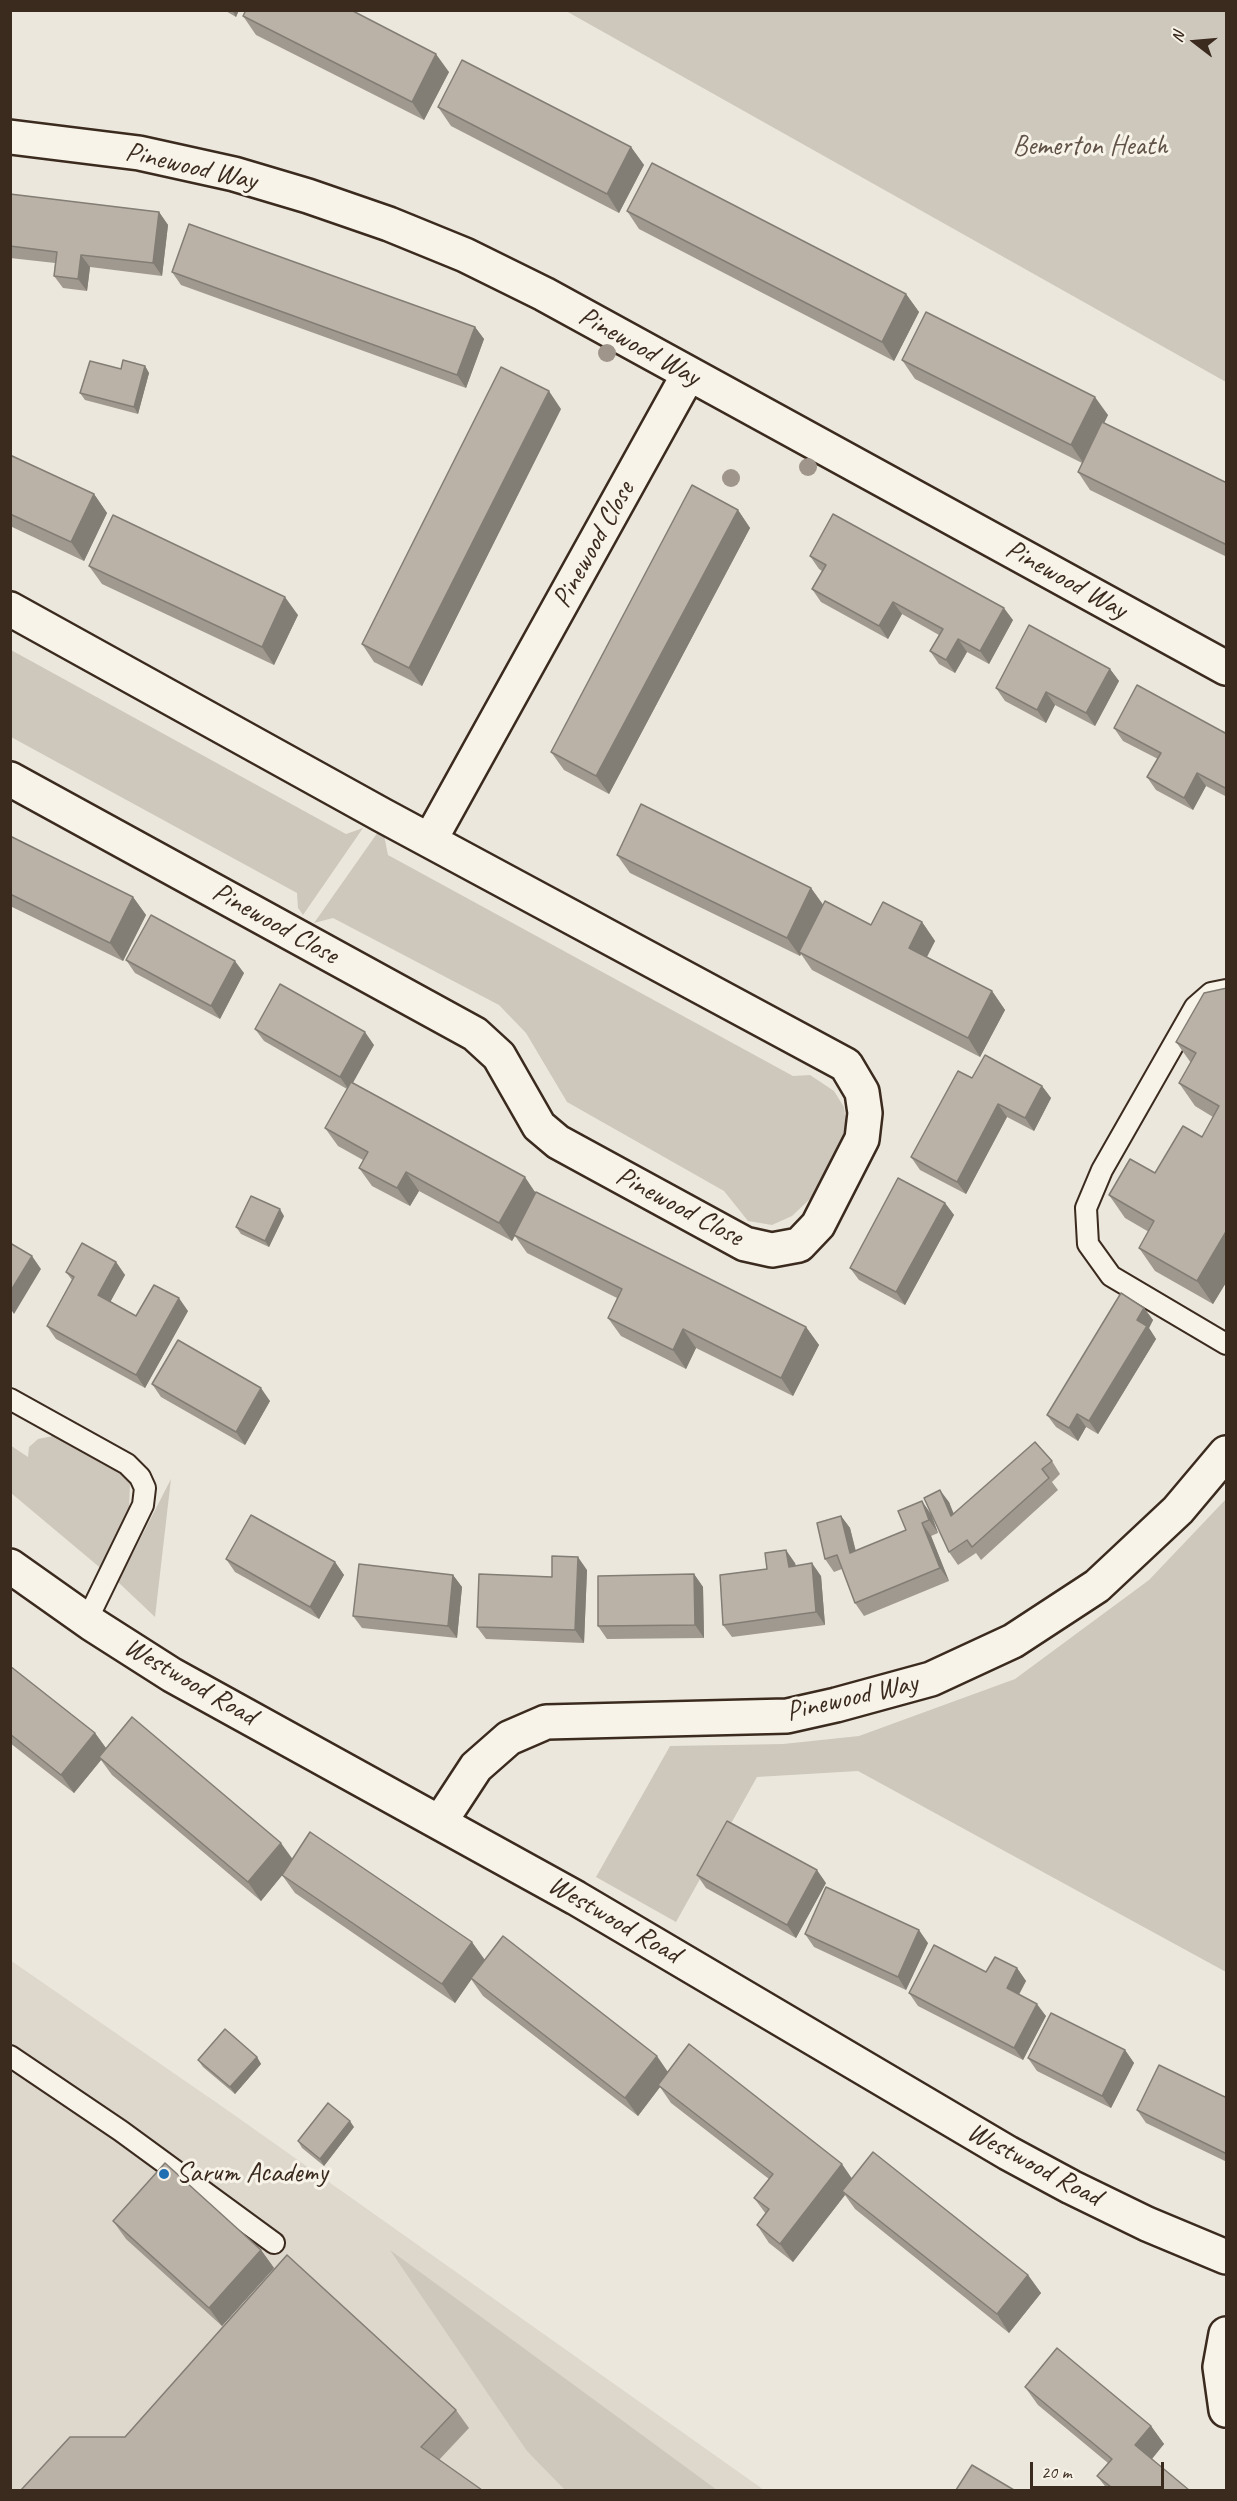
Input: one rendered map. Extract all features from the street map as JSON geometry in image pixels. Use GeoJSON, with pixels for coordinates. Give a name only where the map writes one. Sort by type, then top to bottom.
{"type":"FeatureCollection","features":[{"type":"Feature","properties":{"kind":"street","name":"Pinewood Way"},"geometry":{"type":"LineString","coordinates":[[10,136],[139,153],[192,165],[297,193],[369,217],[465,255],[534,289],[1227,668]]}},
{"type":"Feature","properties":{"kind":"street","name":"Pinewood Close"},"geometry":{"type":"LineString","coordinates":[[430,840],[688,375]]}},
{"type":"Feature","properties":{"kind":"street","name":"Pinewood Close"},"geometry":{"type":"LineString","coordinates":[[10,609],[846,1065],[862,1092],[865,1113],[862,1139],[818,1225],[799,1245],[772,1250],[746,1244],[558,1142],[539,1126],[499,1056],[475,1034],[10,779]]}},
{"type":"Feature","properties":{"kind":"street","name":"Pinewood Way"},"geometry":{"type":"LineString","coordinates":[[440,1822],[476,1767],[509,1738],[546,1722],[787,1716],[931,1679],[1003,1646],[1097,1586],[1178,1510],[1227,1453]]}},
{"type":"Feature","properties":{"kind":"street","name":"Westwood Road"},"geometry":{"type":"LineString","coordinates":[[10,1566],[87,1620],[172,1675],[576,1898],[937,2112],[1071,2187],[1147,2224],[1227,2257]]}},
{"type":"Feature","properties":{"kind":"street"},"geometry":{"type":"LineString","coordinates":[[1227,2334],[1220,2367],[1227,2410]]}},
{"type":"Feature","properties":{"kind":"lane"},"geometry":{"type":"LineString","coordinates":[[1224,1338],[1111,1276],[1089,1244],[1086,1208],[1102,1170],[1195,1007],[1211,993],[1227,990]]}},
{"type":"Feature","properties":{"kind":"lane"},"geometry":{"type":"LineString","coordinates":[[10,1399],[127,1464],[140,1477],[145,1488],[143,1505],[87,1620]]}},
{"type":"Feature","properties":{"kind":"lane"},"geometry":{"type":"LineString","coordinates":[[10,2056],[130,2137],[274,2243]]}},
{"type":"Feature","properties":{"kind":"shaded area","name":"Sarum Academy"},"geometry":{"type":"Polygon","coordinates":[[[10,1960],[230,2112],[764,2490],[11,2490],[10,1960]]]}},
{"type":"Feature","properties":{"kind":"green space","name":"Bemerton Heath"},"geometry":{"type":"Polygon","coordinates":[[[566,11],[1226,11],[1226,382],[566,11]]]}},
{"type":"Feature","properties":{"kind":"green space"},"geometry":{"type":"Polygon","coordinates":[[[11,650],[346,834],[363,828],[303,915],[298,908],[297,893],[11,737],[11,650]]]}},
{"type":"Feature","properties":{"kind":"green space"},"geometry":{"type":"Polygon","coordinates":[[[378,832],[384,835],[388,855],[793,1076],[810,1075],[834,1091],[844,1107],[847,1131],[811,1198],[792,1216],[772,1225],[748,1221],[724,1191],[567,1102],[526,1033],[499,1005],[333,918],[314,923],[378,832]]]}},
{"type":"Feature","properties":{"kind":"green space"},"geometry":{"type":"Polygon","coordinates":[[[53,1436],[125,1476],[130,1484],[129,1509],[104,1571],[11,1493],[10,1445],[28,1457],[29,1447],[38,1439],[53,1436]]]}},
{"type":"Feature","properties":{"kind":"green space"},"geometry":{"type":"Polygon","coordinates":[[[171,1479],[155,1617],[118,1582],[171,1479]]]}},
{"type":"Feature","properties":{"kind":"green space"},"geometry":{"type":"Polygon","coordinates":[[[1226,1499],[1226,1972],[858,1771],[757,1777],[676,1922],[596,1877],[670,1746],[783,1744],[859,1736],[1015,1679],[1149,1580],[1226,1499]]]}},
{"type":"Feature","properties":{"kind":"green space"},"geometry":{"type":"Polygon","coordinates":[[[390,2250],[717,2490],[565,2490],[527,2451],[390,2250]]]}},
{"type":"Feature","properties":{"kind":"building"},"geometry":{"type":"Polygon","coordinates":[[[246,10],[351,10],[436,54],[412,102],[243,16],[246,10]]]}},
{"type":"Feature","properties":{"kind":"building"},"geometry":{"type":"Polygon","coordinates":[[[462,60],[631,147],[607,194],[438,107],[462,60]]]}},
{"type":"Feature","properties":{"kind":"building"},"geometry":{"type":"Polygon","coordinates":[[[652,163],[906,294],[882,342],[627,211],[652,163]]]}},
{"type":"Feature","properties":{"kind":"building"},"geometry":{"type":"Polygon","coordinates":[[[10,194],[159,212],[153,263],[81,255],[78,279],[54,276],[57,252],[10,246],[10,194]]]}},
{"type":"Feature","properties":{"kind":"building"},"geometry":{"type":"Polygon","coordinates":[[[189,224],[475,327],[457,375],[172,272],[189,224]]]}},
{"type":"Feature","properties":{"kind":"building"},"geometry":{"type":"Polygon","coordinates":[[[926,312],[1095,397],[1071,445],[902,360],[926,312]]]}},
{"type":"Feature","properties":{"kind":"building"},"geometry":{"type":"Polygon","coordinates":[[[123,360],[145,366],[134,407],[80,393],[90,361],[121,369],[123,360]]]}},
{"type":"Feature","properties":{"kind":"building"},"geometry":{"type":"Polygon","coordinates":[[[501,367],[549,391],[409,668],[362,644],[501,367]]]}},
{"type":"Feature","properties":{"kind":"building"},"geometry":{"type":"Polygon","coordinates":[[[1102,422],[1227,483],[1227,545],[1078,472],[1102,422]]]}},
{"type":"Feature","properties":{"kind":"building"},"geometry":{"type":"Polygon","coordinates":[[[10,455],[94,494],[71,542],[10,514],[10,455]]]}},
{"type":"Feature","properties":{"kind":"building"},"geometry":{"type":"Polygon","coordinates":[[[692,485],[738,510],[596,776],[551,752],[692,485]]]}},
{"type":"Feature","properties":{"kind":"building"},"geometry":{"type":"Polygon","coordinates":[[[833,514],[1004,608],[980,651],[958,639],[946,660],[930,651],[943,629],[893,602],[879,626],[812,589],[826,565],[810,556],[833,514]]]}},
{"type":"Feature","properties":{"kind":"building"},"geometry":{"type":"Polygon","coordinates":[[[113,515],[285,597],[262,647],[89,566],[113,515]]]}},
{"type":"Feature","properties":{"kind":"building"},"geometry":{"type":"Polygon","coordinates":[[[1029,625],[1110,669],[1086,713],[1046,692],[1037,710],[996,688],[1029,625]]]}},
{"type":"Feature","properties":{"kind":"building"},"geometry":{"type":"Polygon","coordinates":[[[1137,685],[1227,734],[1227,789],[1197,773],[1184,798],[1147,777],[1161,753],[1114,728],[1137,685]]]}},
{"type":"Feature","properties":{"kind":"building"},"geometry":{"type":"Polygon","coordinates":[[[641,804],[811,888],[787,938],[617,855],[641,804]]]}},
{"type":"Feature","properties":{"kind":"building"},"geometry":{"type":"Polygon","coordinates":[[[10,836],[133,897],[110,943],[10,894],[10,836]]]}},
{"type":"Feature","properties":{"kind":"building"},"geometry":{"type":"Polygon","coordinates":[[[825,901],[871,925],[883,902],[922,922],[909,948],[992,991],[968,1038],[799,952],[825,901]]]}},
{"type":"Feature","properties":{"kind":"building"},"geometry":{"type":"Polygon","coordinates":[[[151,915],[235,961],[211,1006],[126,960],[151,915]]]}},
{"type":"Feature","properties":{"kind":"building"},"geometry":{"type":"Polygon","coordinates":[[[280,984],[365,1032],[340,1077],[255,1029],[280,984]]]}},
{"type":"Feature","properties":{"kind":"building"},"geometry":{"type":"Polygon","coordinates":[[[1227,988],[1227,1230],[1197,1281],[1139,1248],[1154,1221],[1109,1195],[1130,1159],[1155,1173],[1183,1126],[1202,1137],[1219,1106],[1179,1083],[1196,1053],[1176,1042],[1204,993],[1227,988]]]}},
{"type":"Feature","properties":{"kind":"building"},"geometry":{"type":"Polygon","coordinates":[[[985,1055],[1042,1086],[1025,1118],[998,1104],[957,1182],[911,1157],[958,1071],[972,1078],[985,1055]]]}},
{"type":"Feature","properties":{"kind":"building"},"geometry":{"type":"Polygon","coordinates":[[[351,1082],[525,1177],[499,1223],[406,1172],[397,1188],[359,1168],[368,1152],[325,1128],[351,1082]]]}},
{"type":"Feature","properties":{"kind":"building"},"geometry":{"type":"Polygon","coordinates":[[[898,1178],[945,1203],[896,1292],[850,1268],[898,1178]]]}},
{"type":"Feature","properties":{"kind":"building"},"geometry":{"type":"Polygon","coordinates":[[[536,1192],[806,1327],[781,1378],[683,1329],[673,1350],[608,1318],[622,1289],[514,1235],[536,1192]]]}},
{"type":"Feature","properties":{"kind":"building"},"geometry":{"type":"Polygon","coordinates":[[[251,1196],[280,1209],[265,1241],[236,1227],[251,1196]]]}},
{"type":"Feature","properties":{"kind":"building"},"geometry":{"type":"Polygon","coordinates":[[[10,1243],[32,1256],[10,1292],[10,1243]]]}},
{"type":"Feature","properties":{"kind":"building"},"geometry":{"type":"Polygon","coordinates":[[[82,1243],[116,1262],[98,1295],[136,1316],[154,1285],[179,1298],[136,1375],[47,1326],[74,1277],[66,1272],[82,1243]]]}},
{"type":"Feature","properties":{"kind":"building"},"geometry":{"type":"Polygon","coordinates":[[[1121,1293],[1144,1308],[1137,1320],[1147,1326],[1089,1421],[1077,1414],[1069,1428],[1047,1415],[1121,1293]]]}},
{"type":"Feature","properties":{"kind":"building"},"geometry":{"type":"Polygon","coordinates":[[[178,1340],[261,1388],[236,1432],[152,1384],[178,1340]]]}},
{"type":"Feature","properties":{"kind":"building"},"geometry":{"type":"Polygon","coordinates":[[[1035,1442],[1052,1461],[1042,1469],[1049,1478],[972,1547],[967,1540],[949,1552],[924,1498],[940,1490],[951,1516],[1035,1442]]]}},
{"type":"Feature","properties":{"kind":"building"},"geometry":{"type":"Polygon","coordinates":[[[922,1501],[929,1520],[922,1523],[940,1568],[855,1603],[837,1555],[825,1559],[817,1523],[841,1516],[850,1553],[906,1530],[898,1511],[922,1501]]]}},
{"type":"Feature","properties":{"kind":"building"},"geometry":{"type":"Polygon","coordinates":[[[251,1515],[335,1562],[310,1607],[226,1559],[251,1515]]]}},
{"type":"Feature","properties":{"kind":"building"},"geometry":{"type":"Polygon","coordinates":[[[786,1550],[789,1567],[812,1563],[816,1612],[723,1625],[720,1575],[767,1569],[765,1553],[786,1550]]]}},
{"type":"Feature","properties":{"kind":"building"},"geometry":{"type":"Polygon","coordinates":[[[552,1556],[578,1557],[575,1630],[477,1627],[479,1574],[552,1577],[552,1556]]]}},
{"type":"Feature","properties":{"kind":"building"},"geometry":{"type":"Polygon","coordinates":[[[359,1564],[453,1575],[448,1626],[353,1616],[359,1564]]]}},
{"type":"Feature","properties":{"kind":"building"},"geometry":{"type":"Polygon","coordinates":[[[694,1574],[695,1625],[598,1626],[598,1576],[694,1574]]]}},
{"type":"Feature","properties":{"kind":"building"},"geometry":{"type":"Polygon","coordinates":[[[10,1666],[95,1733],[61,1775],[10,1734],[10,1666]]]}},
{"type":"Feature","properties":{"kind":"building"},"geometry":{"type":"Polygon","coordinates":[[[132,1717],[281,1843],[248,1882],[99,1757],[132,1717]]]}},
{"type":"Feature","properties":{"kind":"building"},"geometry":{"type":"Polygon","coordinates":[[[727,1821],[817,1870],[787,1925],[697,1875],[727,1821]]]}},
{"type":"Feature","properties":{"kind":"building"},"geometry":{"type":"Polygon","coordinates":[[[310,1832],[472,1942],[442,1984],[282,1875],[310,1832]]]}},
{"type":"Feature","properties":{"kind":"building"},"geometry":{"type":"Polygon","coordinates":[[[826,1887],[919,1930],[898,1977],[805,1934],[826,1887]]]}},
{"type":"Feature","properties":{"kind":"building"},"geometry":{"type":"Polygon","coordinates":[[[503,1936],[657,2056],[625,2098],[471,1978],[503,1936]]]}},
{"type":"Feature","properties":{"kind":"building"},"geometry":{"type":"Polygon","coordinates":[[[934,1945],[986,1972],[995,1957],[1017,1968],[1007,1988],[1037,2004],[1014,2048],[909,1993],[934,1945]]]}},
{"type":"Feature","properties":{"kind":"building"},"geometry":{"type":"Polygon","coordinates":[[[1051,2013],[1125,2050],[1102,2096],[1028,2058],[1051,2013]]]}},
{"type":"Feature","properties":{"kind":"building"},"geometry":{"type":"Polygon","coordinates":[[[225,2029],[257,2057],[230,2087],[198,2060],[225,2029]]]}},
{"type":"Feature","properties":{"kind":"building"},"geometry":{"type":"Polygon","coordinates":[[[689,2044],[842,2164],[780,2244],[757,2225],[769,2209],[754,2198],[773,2174],[658,2085],[689,2044]]]}},
{"type":"Feature","properties":{"kind":"building"},"geometry":{"type":"Polygon","coordinates":[[[1159,2065],[1227,2098],[1227,2154],[1137,2110],[1159,2065]]]}},
{"type":"Feature","properties":{"kind":"building"},"geometry":{"type":"Polygon","coordinates":[[[328,2103],[350,2121],[320,2159],[298,2141],[328,2103]]]}},
{"type":"Feature","properties":{"kind":"building"},"geometry":{"type":"Polygon","coordinates":[[[873,2152],[1028,2275],[997,2314],[842,2191],[873,2152]]]}},
{"type":"Feature","properties":{"kind":"building"},"geometry":{"type":"Polygon","coordinates":[[[165,2163],[261,2250],[209,2308],[113,2221],[165,2163]]]}},
{"type":"Feature","properties":{"kind":"building"},"geometry":{"type":"Polygon","coordinates":[[[287,2255],[456,2410],[421,2447],[482,2490],[21,2490],[70,2437],[125,2437],[287,2255]]]}},
{"type":"Feature","properties":{"kind":"building"},"geometry":{"type":"Polygon","coordinates":[[[1057,2348],[1151,2426],[1135,2445],[1189,2490],[1115,2490],[1097,2476],[1112,2459],[1025,2387],[1057,2348]]]}},
{"type":"Feature","properties":{"kind":"building"},"geometry":{"type":"Polygon","coordinates":[[[972,2465],[1014,2490],[956,2490],[972,2465]]]}},
{"type":"Feature","properties":{"kind":"place","name":"Sarum Academy"},"geometry":{"type":"Point","coordinates":[164,2174]}}]}
